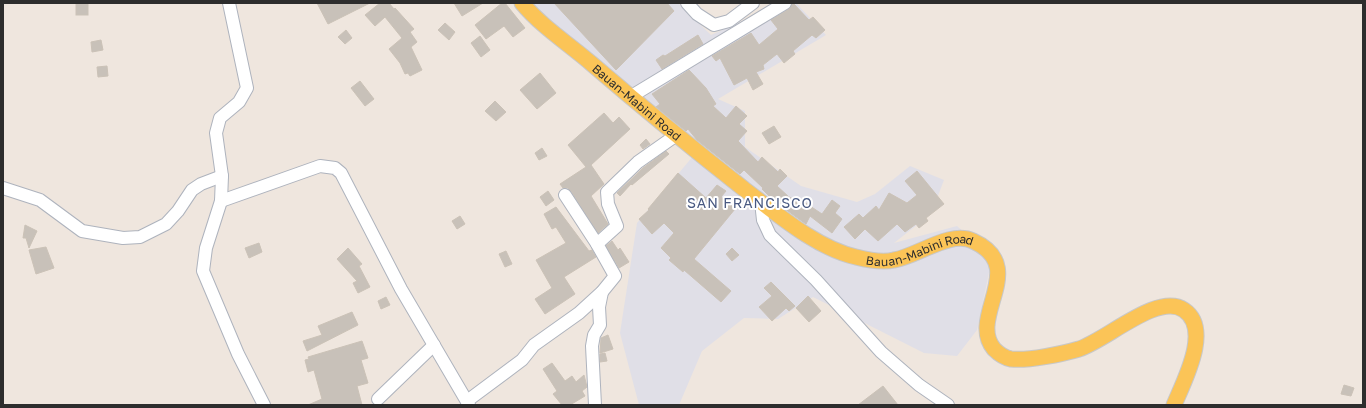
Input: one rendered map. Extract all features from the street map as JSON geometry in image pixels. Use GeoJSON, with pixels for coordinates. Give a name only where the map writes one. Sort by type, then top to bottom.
{"type":"FeatureCollection","features":[{"type":"Feature","properties":{"kind":"main road","name":"Bauan-Mabini Road"},"geometry":{"type":"LineString","coordinates":[[522,3],[546,28],[576,50],[675,136],[761,202],[815,239],[846,255],[864,259],[894,260],[913,255],[947,240],[961,238],[971,239],[983,246],[990,252],[997,270],[996,293],[988,319],[988,338],[993,348],[1006,358],[1041,357],[1079,349],[1105,337],[1145,312],[1167,305],[1179,307],[1191,316],[1197,336],[1193,354],[1174,405]]}},
{"type":"Feature","properties":{"kind":"street"},"geometry":{"type":"LineString","coordinates":[[229,3],[247,88],[239,102],[220,118],[216,133],[222,176],[221,201],[206,248],[203,271],[238,354],[264,405]]}},
{"type":"Feature","properties":{"kind":"street"},"geometry":{"type":"LineString","coordinates":[[687,3],[697,14],[714,25],[729,21],[753,3]]}},
{"type":"Feature","properties":{"kind":"street"},"geometry":{"type":"LineString","coordinates":[[630,97],[785,3]]}},
{"type":"Feature","properties":{"kind":"street"},"geometry":{"type":"LineString","coordinates":[[597,244],[617,226],[608,204],[607,192],[638,162],[675,136]]}},
{"type":"Feature","properties":{"kind":"street"},"geometry":{"type":"LineString","coordinates":[[221,201],[320,166],[335,168],[341,173],[401,289],[468,403],[522,360],[534,345],[579,313],[602,292],[615,276],[597,244],[565,196]]}},
{"type":"Feature","properties":{"kind":"street"},"geometry":{"type":"LineString","coordinates":[[3,188],[40,200],[82,231],[123,238],[140,237],[166,224],[192,190],[201,184],[222,176]]}},
{"type":"Feature","properties":{"kind":"street"},"geometry":{"type":"LineString","coordinates":[[761,202],[763,220],[770,235],[816,280],[881,352],[919,385],[948,405]]}},
{"type":"Feature","properties":{"kind":"street"},"geometry":{"type":"LineString","coordinates":[[595,405],[592,346],[594,335],[600,325],[599,307],[602,292]]}},
{"type":"Feature","properties":{"kind":"street"},"geometry":{"type":"LineString","coordinates":[[378,399],[434,345]]}},
{"type":"Feature","properties":{"kind":"shaded area"},"geometry":{"type":"Polygon","coordinates":[[[528,3],[678,3],[711,35],[783,3],[796,3],[826,35],[718,99],[745,111],[745,147],[801,186],[857,202],[875,194],[910,166],[944,180],[931,214],[894,243],[957,226],[992,258],[977,330],[957,356],[924,353],[813,297],[778,319],[744,318],[702,351],[679,405],[639,405],[620,333],[637,223],[699,149],[528,3]]]}},
{"type":"Feature","properties":{"kind":"building"},"geometry":{"type":"Polygon","coordinates":[[[76,3],[88,3],[88,15],[76,15],[76,3]]]}},
{"type":"Feature","properties":{"kind":"building"},"geometry":{"type":"Polygon","coordinates":[[[317,3],[370,3],[328,24],[317,3]]]}},
{"type":"Feature","properties":{"kind":"building"},"geometry":{"type":"Polygon","coordinates":[[[380,3],[389,3],[414,29],[410,32],[417,42],[411,47],[422,70],[410,76],[408,73],[405,74],[400,63],[389,49],[402,38],[385,17],[375,26],[365,15],[380,3]]]}},
{"type":"Feature","properties":{"kind":"building"},"geometry":{"type":"Polygon","coordinates":[[[454,3],[483,3],[462,16],[454,3]]]}},
{"type":"Feature","properties":{"kind":"building"},"geometry":{"type":"Polygon","coordinates":[[[502,3],[505,3],[525,28],[513,37],[504,26],[486,39],[475,25],[502,3]]]}},
{"type":"Feature","properties":{"kind":"building"},"geometry":{"type":"Polygon","coordinates":[[[554,3],[667,3],[674,11],[616,70],[554,3]]]}},
{"type":"Feature","properties":{"kind":"building"},"geometry":{"type":"Polygon","coordinates":[[[793,3],[809,20],[813,17],[825,30],[816,38],[812,35],[793,51],[795,54],[784,63],[777,54],[763,65],[764,69],[756,72],[763,84],[753,90],[747,78],[734,85],[720,58],[716,61],[712,56],[751,33],[759,45],[778,29],[771,20],[789,9],[793,3]]]}},
{"type":"Feature","properties":{"kind":"building"},"geometry":{"type":"Polygon","coordinates":[[[445,23],[455,32],[449,40],[438,30],[445,23]]]}},
{"type":"Feature","properties":{"kind":"building"},"geometry":{"type":"Polygon","coordinates":[[[346,30],[352,38],[345,44],[338,37],[346,30]]]}},
{"type":"Feature","properties":{"kind":"building"},"geometry":{"type":"Polygon","coordinates":[[[698,35],[703,44],[662,69],[656,60],[698,35]]]}},
{"type":"Feature","properties":{"kind":"building"},"geometry":{"type":"Polygon","coordinates":[[[480,36],[490,50],[481,57],[471,43],[480,36]]]}},
{"type":"Feature","properties":{"kind":"building"},"geometry":{"type":"Polygon","coordinates":[[[101,40],[103,50],[92,52],[91,42],[101,40]]]}},
{"type":"Feature","properties":{"kind":"building"},"geometry":{"type":"Polygon","coordinates":[[[107,66],[108,76],[98,77],[97,67],[107,66]]]}},
{"type":"Feature","properties":{"kind":"building"},"geometry":{"type":"Polygon","coordinates":[[[689,70],[706,88],[716,104],[713,106],[726,118],[736,106],[747,116],[739,124],[747,131],[738,141],[758,162],[762,157],[778,172],[780,169],[787,176],[777,186],[789,197],[803,204],[804,202],[822,214],[832,200],[840,206],[835,213],[842,219],[832,233],[810,216],[806,224],[773,200],[744,170],[740,174],[697,140],[688,129],[686,131],[656,107],[660,104],[652,94],[689,70]]]}},
{"type":"Feature","properties":{"kind":"building"},"geometry":{"type":"Polygon","coordinates":[[[540,73],[556,93],[537,109],[520,90],[540,73]]]}},
{"type":"Feature","properties":{"kind":"building"},"geometry":{"type":"Polygon","coordinates":[[[360,81],[374,99],[365,106],[351,88],[360,81]]]}},
{"type":"Feature","properties":{"kind":"building"},"geometry":{"type":"Polygon","coordinates":[[[495,101],[506,112],[496,121],[485,111],[495,101]]]}},
{"type":"Feature","properties":{"kind":"building"},"geometry":{"type":"Polygon","coordinates":[[[604,113],[613,123],[619,117],[630,129],[591,165],[604,184],[591,196],[608,224],[598,233],[571,191],[568,188],[563,188],[560,184],[586,167],[568,145],[604,113]]]}},
{"type":"Feature","properties":{"kind":"building"},"geometry":{"type":"Polygon","coordinates":[[[774,126],[781,137],[769,144],[762,133],[774,126]]]}},
{"type":"Feature","properties":{"kind":"building"},"geometry":{"type":"Polygon","coordinates":[[[646,139],[650,144],[643,149],[640,145],[646,139]]]}},
{"type":"Feature","properties":{"kind":"building"},"geometry":{"type":"Polygon","coordinates":[[[542,148],[547,156],[539,160],[535,153],[542,148]]]}},
{"type":"Feature","properties":{"kind":"building"},"geometry":{"type":"Polygon","coordinates":[[[666,151],[669,154],[632,185],[631,184],[620,196],[617,193],[643,168],[666,151]]]}},
{"type":"Feature","properties":{"kind":"building"},"geometry":{"type":"Polygon","coordinates":[[[917,171],[944,204],[926,218],[928,221],[919,228],[916,224],[905,232],[897,224],[878,241],[865,229],[855,239],[844,227],[859,214],[863,218],[876,206],[879,210],[889,193],[907,203],[917,195],[905,181],[917,171]]]}},
{"type":"Feature","properties":{"kind":"building"},"geometry":{"type":"Polygon","coordinates":[[[678,173],[706,198],[717,185],[726,191],[721,197],[735,209],[694,259],[731,291],[721,302],[684,270],[683,272],[669,260],[671,258],[661,248],[674,233],[664,223],[652,234],[639,219],[649,210],[648,209],[678,173]]]}},
{"type":"Feature","properties":{"kind":"building"},"geometry":{"type":"Polygon","coordinates":[[[548,191],[554,200],[546,206],[540,197],[548,191]]]}},
{"type":"Feature","properties":{"kind":"building"},"geometry":{"type":"Polygon","coordinates":[[[556,207],[589,251],[592,250],[596,257],[564,277],[575,294],[545,314],[535,299],[552,288],[536,260],[566,243],[556,227],[552,229],[544,214],[556,207]]]}},
{"type":"Feature","properties":{"kind":"building"},"geometry":{"type":"Polygon","coordinates":[[[460,216],[465,224],[457,229],[452,221],[460,216]]]}},
{"type":"Feature","properties":{"kind":"building"},"geometry":{"type":"Polygon","coordinates":[[[25,225],[37,231],[29,248],[26,238],[23,238],[25,225]]]}},
{"type":"Feature","properties":{"kind":"building"},"geometry":{"type":"Polygon","coordinates":[[[612,241],[618,250],[620,248],[629,262],[619,268],[606,246],[612,241]]]}},
{"type":"Feature","properties":{"kind":"building"},"geometry":{"type":"Polygon","coordinates":[[[259,243],[262,252],[249,258],[245,248],[259,243]]]}},
{"type":"Feature","properties":{"kind":"building"},"geometry":{"type":"Polygon","coordinates":[[[46,247],[54,268],[36,274],[29,250],[46,247]]]}},
{"type":"Feature","properties":{"kind":"building"},"geometry":{"type":"Polygon","coordinates":[[[348,248],[362,264],[359,266],[370,287],[358,293],[353,283],[357,281],[337,259],[348,248]]]}},
{"type":"Feature","properties":{"kind":"building"},"geometry":{"type":"Polygon","coordinates":[[[732,248],[739,255],[732,261],[726,254],[732,248]]]}},
{"type":"Feature","properties":{"kind":"building"},"geometry":{"type":"Polygon","coordinates":[[[506,251],[512,264],[505,267],[499,254],[506,251]]]}},
{"type":"Feature","properties":{"kind":"building"},"geometry":{"type":"Polygon","coordinates":[[[771,282],[795,306],[789,311],[786,308],[772,321],[759,307],[772,296],[764,288],[771,282]]]}},
{"type":"Feature","properties":{"kind":"building"},"geometry":{"type":"Polygon","coordinates":[[[808,296],[821,311],[809,322],[796,308],[808,296]]]}},
{"type":"Feature","properties":{"kind":"building"},"geometry":{"type":"Polygon","coordinates":[[[386,297],[390,305],[381,309],[378,301],[386,297]]]}},
{"type":"Feature","properties":{"kind":"building"},"geometry":{"type":"Polygon","coordinates":[[[352,312],[358,325],[307,351],[303,341],[322,335],[318,326],[352,312]]]}},
{"type":"Feature","properties":{"kind":"building"},"geometry":{"type":"Polygon","coordinates":[[[608,335],[613,349],[600,353],[601,338],[608,335]]]}},
{"type":"Feature","properties":{"kind":"building"},"geometry":{"type":"Polygon","coordinates":[[[362,341],[368,358],[361,360],[368,383],[357,386],[362,405],[308,405],[322,399],[314,370],[308,372],[305,360],[309,359],[308,357],[362,341]]]}},
{"type":"Feature","properties":{"kind":"building"},"geometry":{"type":"Polygon","coordinates":[[[605,353],[607,361],[600,362],[600,354],[605,353]]]}},
{"type":"Feature","properties":{"kind":"building"},"geometry":{"type":"Polygon","coordinates":[[[552,363],[565,381],[572,376],[576,382],[584,375],[587,387],[582,391],[585,396],[570,405],[562,405],[553,394],[557,391],[543,369],[552,363]]]}},
{"type":"Feature","properties":{"kind":"building"},"geometry":{"type":"Polygon","coordinates":[[[1344,385],[1354,388],[1351,396],[1341,394],[1344,385]]]}},
{"type":"Feature","properties":{"kind":"building"},"geometry":{"type":"Polygon","coordinates":[[[883,386],[898,405],[858,405],[883,386]]]}},
{"type":"Feature","properties":{"kind":"district","name":"SAN FRANCISCO"},"geometry":{"type":"Point","coordinates":[750,202]}}]}
